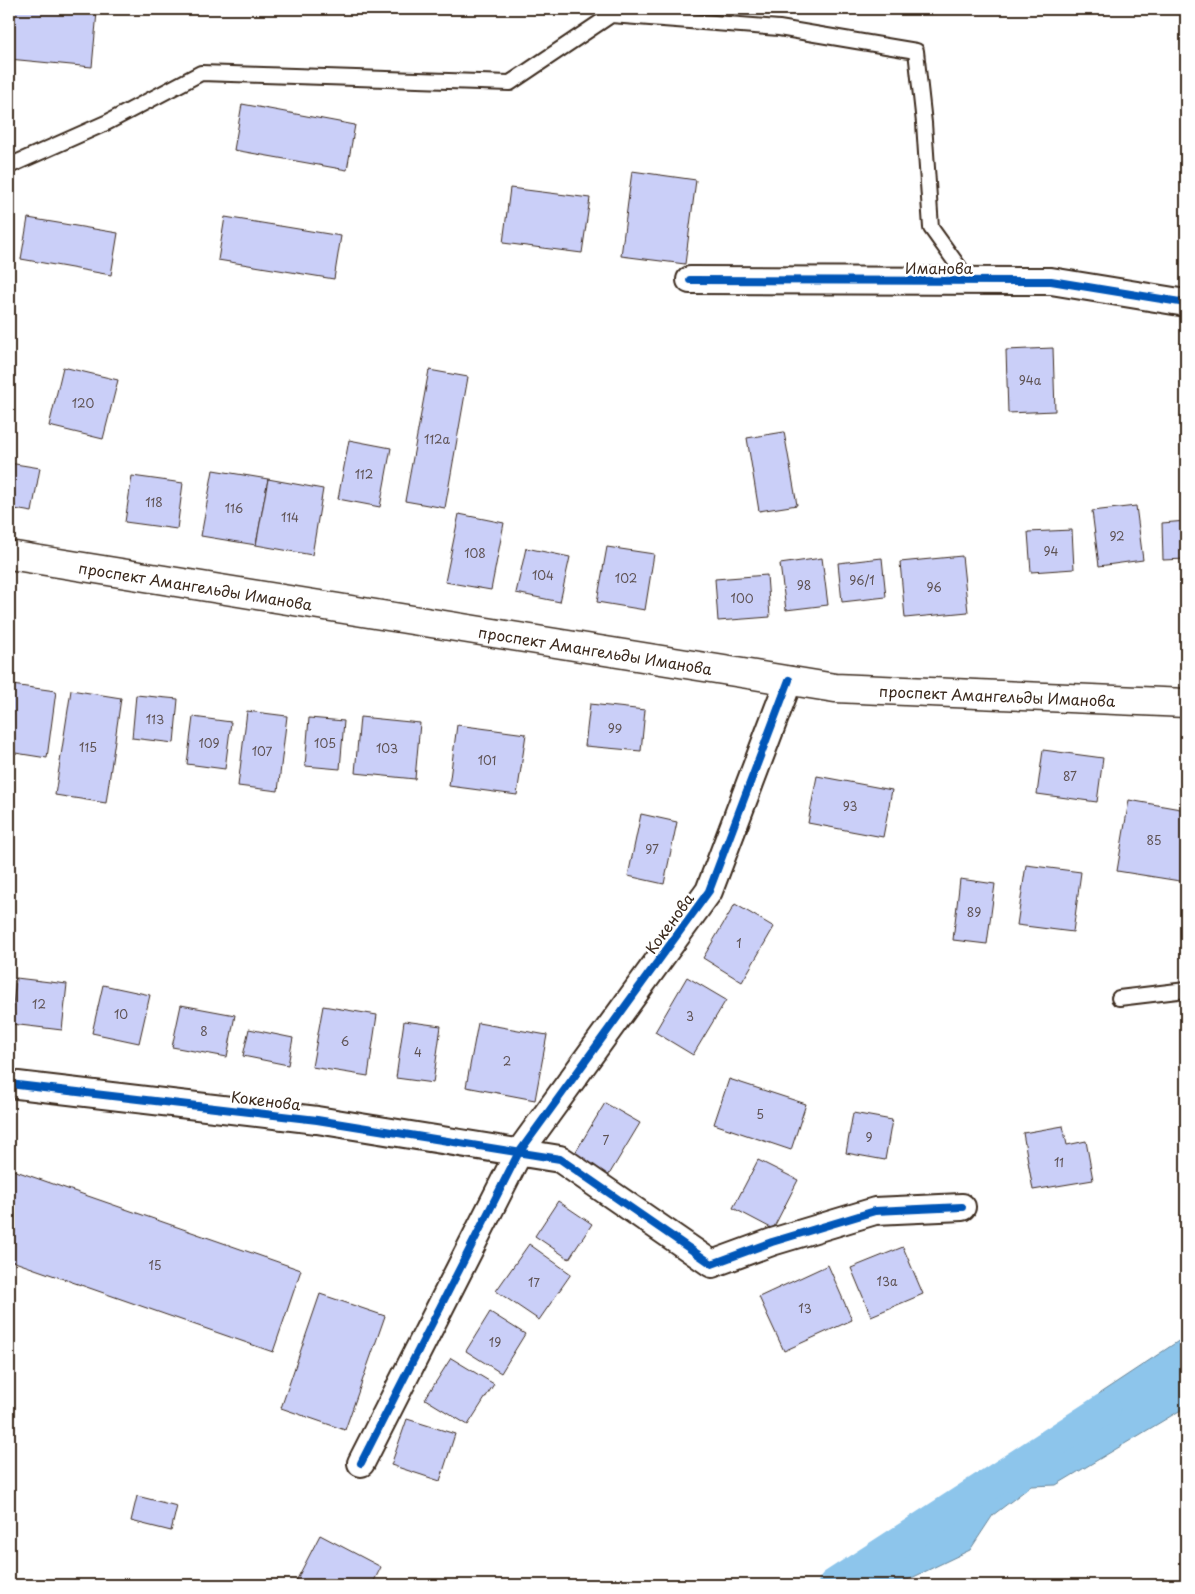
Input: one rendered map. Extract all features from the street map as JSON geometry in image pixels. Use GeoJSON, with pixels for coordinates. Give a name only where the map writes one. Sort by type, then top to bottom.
{"type":"FeatureCollection","features":[{"type":"Feature","properties":{"kind":"main road","name":"проспект Амангельды Иманова"},"geometry":{"type":"LineString","coordinates":[[9,555],[835,688],[1186,703]]}},
{"type":"Feature","properties":{"kind":"street","name":"Иманова"},"geometry":{"type":"LineString","coordinates":[[690,280],[1051,281],[1186,303]]}},
{"type":"Feature","properties":{"kind":"street","name":"Кокенова"},"geometry":{"type":"LineString","coordinates":[[361,1463],[518,1154],[709,892],[789,680]]}},
{"type":"Feature","properties":{"kind":"street","name":"Кокенова"},"geometry":{"type":"LineString","coordinates":[[9,1084],[317,1120],[518,1154],[560,1159],[712,1264],[772,1242],[875,1211],[962,1207]]}},
{"type":"Feature","properties":{"kind":"lane"},"geometry":{"type":"LineString","coordinates":[[9,166],[108,122],[201,72],[510,83],[611,15],[779,28],[916,51],[924,123],[931,228],[969,280]]}},
{"type":"Feature","properties":{"kind":"lane"},"geometry":{"type":"LineString","coordinates":[[1120,998],[1186,990]]}},
{"type":"Feature","properties":{"kind":"water"},"geometry":{"type":"Polygon","coordinates":[[[1186,1336],[1186,1407],[1056,1485],[1031,1486],[993,1515],[970,1550],[897,1585],[821,1585],[912,1544],[972,1509],[1056,1447],[1100,1393],[1186,1336]]]}},
{"type":"Feature","properties":{"kind":"building"},"geometry":{"type":"Polygon","coordinates":[[[9,9],[67,9],[97,12],[92,67],[9,59],[9,9]]]}},
{"type":"Feature","properties":{"kind":"building"},"geometry":{"type":"Polygon","coordinates":[[[242,104],[355,125],[347,170],[234,150],[242,104]]]}},
{"type":"Feature","properties":{"kind":"building"},"geometry":{"type":"Polygon","coordinates":[[[632,171],[696,180],[685,264],[621,256],[632,171]]]}},
{"type":"Feature","properties":{"kind":"building"},"geometry":{"type":"Polygon","coordinates":[[[510,188],[590,198],[582,253],[503,243],[510,188]]]}},
{"type":"Feature","properties":{"kind":"building"},"geometry":{"type":"Polygon","coordinates":[[[225,217],[341,236],[334,279],[218,260],[225,217]]]}},
{"type":"Feature","properties":{"kind":"building"},"geometry":{"type":"Polygon","coordinates":[[[28,218],[118,233],[111,275],[21,259],[28,218]]]}},
{"type":"Feature","properties":{"kind":"building"},"geometry":{"type":"Polygon","coordinates":[[[1053,348],[1055,411],[1008,413],[1006,350],[1053,348]]]}},
{"type":"Feature","properties":{"kind":"building"},"geometry":{"type":"Polygon","coordinates":[[[63,367],[118,380],[103,439],[49,426],[63,367]]]}},
{"type":"Feature","properties":{"kind":"building"},"geometry":{"type":"Polygon","coordinates":[[[429,370],[468,377],[445,508],[405,501],[429,370]]]}},
{"type":"Feature","properties":{"kind":"building"},"geometry":{"type":"Polygon","coordinates":[[[784,432],[797,505],[759,511],[747,438],[784,432]]]}},
{"type":"Feature","properties":{"kind":"building"},"geometry":{"type":"Polygon","coordinates":[[[349,440],[391,448],[380,507],[338,499],[349,440]]]}},
{"type":"Feature","properties":{"kind":"building"},"geometry":{"type":"Polygon","coordinates":[[[9,463],[40,468],[32,512],[9,508],[9,463]]]}},
{"type":"Feature","properties":{"kind":"building"},"geometry":{"type":"Polygon","coordinates":[[[213,470],[268,479],[256,545],[201,536],[213,470]]]}},
{"type":"Feature","properties":{"kind":"building"},"geometry":{"type":"Polygon","coordinates":[[[132,476],[183,483],[177,529],[125,522],[132,476]]]}},
{"type":"Feature","properties":{"kind":"building"},"geometry":{"type":"Polygon","coordinates":[[[268,479],[323,489],[312,555],[256,545],[268,479]]]}},
{"type":"Feature","properties":{"kind":"building"},"geometry":{"type":"Polygon","coordinates":[[[1136,506],[1143,560],[1099,566],[1092,511],[1136,506]]]}},
{"type":"Feature","properties":{"kind":"building"},"geometry":{"type":"Polygon","coordinates":[[[459,514],[504,523],[491,590],[445,582],[459,514]]]}},
{"type":"Feature","properties":{"kind":"building"},"geometry":{"type":"Polygon","coordinates":[[[1186,521],[1186,559],[1163,560],[1162,523],[1186,521]]]}},
{"type":"Feature","properties":{"kind":"building"},"geometry":{"type":"Polygon","coordinates":[[[1072,530],[1074,569],[1031,572],[1028,532],[1072,530]]]}},
{"type":"Feature","properties":{"kind":"building"},"geometry":{"type":"Polygon","coordinates":[[[607,547],[654,554],[645,610],[597,602],[607,547]]]}},
{"type":"Feature","properties":{"kind":"building"},"geometry":{"type":"Polygon","coordinates":[[[526,548],[570,557],[560,602],[516,593],[526,548]]]}},
{"type":"Feature","properties":{"kind":"building"},"geometry":{"type":"Polygon","coordinates":[[[962,556],[968,612],[905,618],[900,562],[962,556]]]}},
{"type":"Feature","properties":{"kind":"building"},"geometry":{"type":"Polygon","coordinates":[[[822,558],[828,605],[786,610],[780,564],[822,558]]]}},
{"type":"Feature","properties":{"kind":"building"},"geometry":{"type":"Polygon","coordinates":[[[882,558],[886,597],[842,602],[838,563],[882,558]]]}},
{"type":"Feature","properties":{"kind":"building"},"geometry":{"type":"Polygon","coordinates":[[[767,575],[770,617],[718,621],[715,579],[767,575]]]}},
{"type":"Feature","properties":{"kind":"building"},"geometry":{"type":"Polygon","coordinates":[[[12,685],[56,691],[47,758],[9,752],[9,706],[12,685]]]}},
{"type":"Feature","properties":{"kind":"building"},"geometry":{"type":"Polygon","coordinates":[[[71,690],[121,698],[106,803],[55,795],[71,690]]]}},
{"type":"Feature","properties":{"kind":"building"},"geometry":{"type":"Polygon","coordinates":[[[136,695],[178,699],[174,743],[132,738],[136,695]]]}},
{"type":"Feature","properties":{"kind":"building"},"geometry":{"type":"Polygon","coordinates":[[[590,704],[645,710],[641,751],[585,746],[590,704]]]}},
{"type":"Feature","properties":{"kind":"building"},"geometry":{"type":"Polygon","coordinates":[[[247,711],[287,716],[278,791],[238,786],[247,711]]]}},
{"type":"Feature","properties":{"kind":"building"},"geometry":{"type":"Polygon","coordinates":[[[193,717],[231,722],[225,769],[187,764],[193,717]]]}},
{"type":"Feature","properties":{"kind":"building"},"geometry":{"type":"Polygon","coordinates":[[[360,717],[420,723],[415,779],[355,773],[360,717]]]}},
{"type":"Feature","properties":{"kind":"building"},"geometry":{"type":"Polygon","coordinates":[[[309,718],[344,721],[340,769],[305,766],[309,718]]]}},
{"type":"Feature","properties":{"kind":"building"},"geometry":{"type":"Polygon","coordinates":[[[457,725],[526,734],[517,795],[449,786],[457,725]]]}},
{"type":"Feature","properties":{"kind":"building"},"geometry":{"type":"Polygon","coordinates":[[[1043,750],[1103,758],[1097,802],[1037,794],[1043,750]]]}},
{"type":"Feature","properties":{"kind":"building"},"geometry":{"type":"Polygon","coordinates":[[[817,776],[892,790],[883,837],[808,823],[817,776]]]}},
{"type":"Feature","properties":{"kind":"building"},"geometry":{"type":"Polygon","coordinates":[[[1129,800],[1186,810],[1186,882],[1117,871],[1129,800]]]}},
{"type":"Feature","properties":{"kind":"building"},"geometry":{"type":"Polygon","coordinates":[[[641,814],[677,822],[664,884],[628,876],[641,814]]]}},
{"type":"Feature","properties":{"kind":"building"},"geometry":{"type":"Polygon","coordinates":[[[1026,865],[1081,872],[1073,932],[1017,925],[1026,865]]]}},
{"type":"Feature","properties":{"kind":"building"},"geometry":{"type":"Polygon","coordinates":[[[960,879],[995,884],[987,944],[953,940],[960,879]]]}},
{"type":"Feature","properties":{"kind":"building"},"geometry":{"type":"Polygon","coordinates":[[[735,904],[774,927],[742,982],[703,958],[735,904]]]}},
{"type":"Feature","properties":{"kind":"building"},"geometry":{"type":"Polygon","coordinates":[[[687,977],[726,1000],[693,1055],[655,1032],[687,977]]]}},
{"type":"Feature","properties":{"kind":"building"},"geometry":{"type":"Polygon","coordinates":[[[16,978],[67,984],[62,1030],[11,1024],[16,978]]]}},
{"type":"Feature","properties":{"kind":"building"},"geometry":{"type":"Polygon","coordinates":[[[103,985],[150,995],[139,1043],[92,1033],[103,985]]]}},
{"type":"Feature","properties":{"kind":"building"},"geometry":{"type":"Polygon","coordinates":[[[181,1005],[235,1015],[227,1057],[172,1047],[181,1005]]]}},
{"type":"Feature","properties":{"kind":"building"},"geometry":{"type":"Polygon","coordinates":[[[323,1006],[377,1015],[368,1076],[312,1067],[323,1006]]]}},
{"type":"Feature","properties":{"kind":"building"},"geometry":{"type":"Polygon","coordinates":[[[404,1021],[441,1026],[433,1083],[396,1078],[404,1021]]]}},
{"type":"Feature","properties":{"kind":"building"},"geometry":{"type":"Polygon","coordinates":[[[478,1023],[547,1035],[535,1100],[466,1087],[478,1023]]]}},
{"type":"Feature","properties":{"kind":"building"},"geometry":{"type":"Polygon","coordinates":[[[249,1029],[293,1038],[288,1065],[243,1056],[249,1029]]]}},
{"type":"Feature","properties":{"kind":"building"},"geometry":{"type":"Polygon","coordinates":[[[729,1079],[806,1104],[791,1150],[714,1124],[729,1079]]]}},
{"type":"Feature","properties":{"kind":"building"},"geometry":{"type":"Polygon","coordinates":[[[605,1103],[640,1123],[607,1178],[572,1158],[605,1103]]]}},
{"type":"Feature","properties":{"kind":"building"},"geometry":{"type":"Polygon","coordinates":[[[853,1113],[892,1120],[885,1160],[846,1153],[853,1113]]]}},
{"type":"Feature","properties":{"kind":"building"},"geometry":{"type":"Polygon","coordinates":[[[1063,1126],[1067,1145],[1086,1141],[1093,1180],[1033,1190],[1023,1133],[1063,1126]]]}},
{"type":"Feature","properties":{"kind":"building"},"geometry":{"type":"Polygon","coordinates":[[[758,1160],[798,1180],[773,1229],[733,1208],[758,1160]]]}},
{"type":"Feature","properties":{"kind":"building"},"geometry":{"type":"Polygon","coordinates":[[[13,1170],[301,1270],[273,1352],[9,1260],[9,1182],[13,1170]]]}},
{"type":"Feature","properties":{"kind":"building"},"geometry":{"type":"Polygon","coordinates":[[[558,1201],[592,1224],[569,1259],[535,1236],[558,1201]]]}},
{"type":"Feature","properties":{"kind":"building"},"geometry":{"type":"Polygon","coordinates":[[[529,1244],[571,1274],[539,1320],[496,1291],[529,1244]]]}},
{"type":"Feature","properties":{"kind":"building"},"geometry":{"type":"Polygon","coordinates":[[[903,1247],[923,1294],[871,1316],[851,1268],[903,1247]]]}},
{"type":"Feature","properties":{"kind":"building"},"geometry":{"type":"Polygon","coordinates":[[[828,1265],[852,1320],[784,1351],[759,1297],[828,1265]]]}},
{"type":"Feature","properties":{"kind":"building"},"geometry":{"type":"Polygon","coordinates":[[[320,1294],[385,1316],[345,1430],[281,1408],[320,1294]]]}},
{"type":"Feature","properties":{"kind":"building"},"geometry":{"type":"Polygon","coordinates":[[[490,1312],[525,1334],[501,1373],[466,1351],[490,1312]]]}},
{"type":"Feature","properties":{"kind":"building"},"geometry":{"type":"Polygon","coordinates":[[[451,1358],[494,1384],[468,1425],[425,1399],[451,1358]]]}},
{"type":"Feature","properties":{"kind":"building"},"geometry":{"type":"Polygon","coordinates":[[[407,1419],[455,1434],[440,1481],[391,1465],[407,1419]]]}},
{"type":"Feature","properties":{"kind":"building"},"geometry":{"type":"Polygon","coordinates":[[[137,1496],[177,1506],[171,1531],[131,1521],[137,1496]]]}},
{"type":"Feature","properties":{"kind":"building"},"geometry":{"type":"Polygon","coordinates":[[[320,1535],[381,1567],[372,1585],[294,1585],[320,1535]]]}},
{"type":"Feature","properties":{"kind":"waterway"},"geometry":{"type":"LineString","coordinates":[[834,1585],[1105,1409]]}},
{"type":"Feature","properties":{"kind":"cycle path"},"geometry":{"type":"LineString","coordinates":[[690,280],[1051,281],[1186,303]]}},
{"type":"Feature","properties":{"kind":"cycle path"},"geometry":{"type":"LineString","coordinates":[[361,1463],[518,1154],[709,891],[789,680]]}},
{"type":"Feature","properties":{"kind":"cycle path"},"geometry":{"type":"LineString","coordinates":[[9,1084],[317,1120],[560,1159],[712,1264],[772,1242],[875,1211],[962,1207]]}}]}
